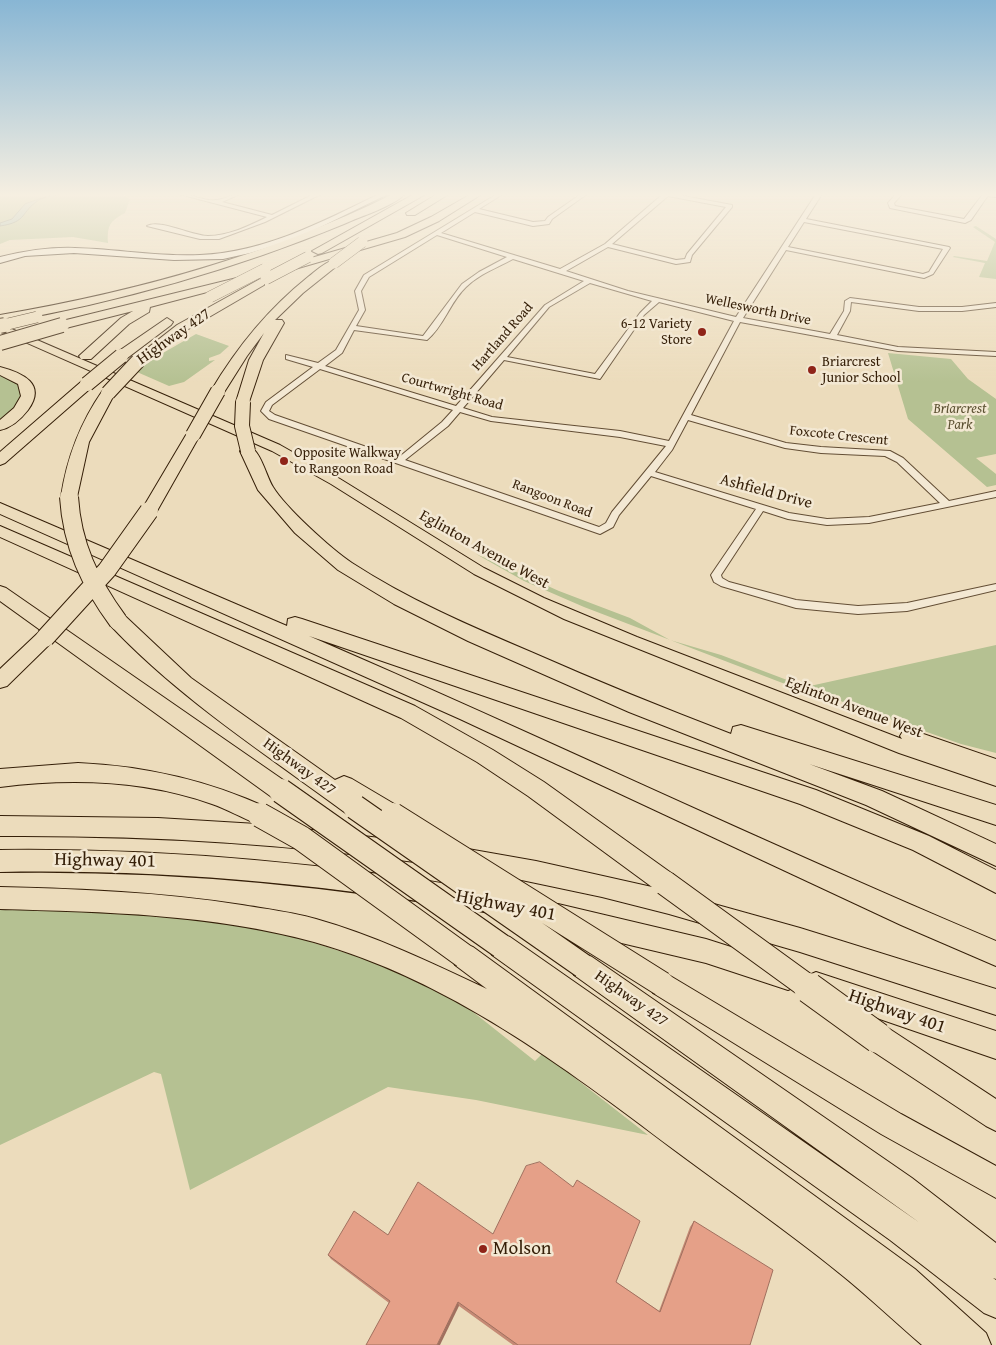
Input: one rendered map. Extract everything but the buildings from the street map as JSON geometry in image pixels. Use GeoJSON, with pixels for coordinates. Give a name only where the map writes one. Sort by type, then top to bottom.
{"type":"FeatureCollection","features":[{"type":"Feature","properties":{"kind":"highway"},"geometry":{"type":"LineString","coordinates":[[0,327],[212,268],[245,257]]}},
{"type":"Feature","properties":{"kind":"highway"},"geometry":{"type":"LineString","coordinates":[[0,319],[38,317],[178,286],[264,257]]}},
{"type":"Feature","properties":{"kind":"highway"},"geometry":{"type":"LineString","coordinates":[[0,460],[87,384],[162,325],[211,292],[266,274],[297,257]]}},
{"type":"Feature","properties":{"kind":"highway","name":"Highway 427"},"geometry":{"type":"LineString","coordinates":[[308,257],[266,274],[186,325],[138,361],[108,393],[94,415],[80,442],[72,468],[69,497],[70,524],[82,564],[100,597],[118,620],[169,671],[355,807],[901,1189],[996,1263]]}},
{"type":"Feature","properties":{"kind":"highway"},"geometry":{"type":"LineString","coordinates":[[86,356],[138,312],[158,303],[211,292],[329,257]]}},
{"type":"Feature","properties":{"kind":"highway"},"geometry":{"type":"LineString","coordinates":[[0,680],[45,638],[106,570],[149,511],[218,391],[250,341],[278,308],[303,285],[342,257]]}},
{"type":"Feature","properties":{"kind":"highway"},"geometry":{"type":"LineString","coordinates":[[334,263],[274,329],[248,379],[242,402],[242,426],[248,451],[266,490],[301,529],[344,566],[409,604],[636,706],[874,798],[924,820],[996,856]]}},
{"type":"Feature","properties":{"kind":"highway","name":"Highway 427"},"geometry":{"type":"LineString","coordinates":[[0,343],[62,325],[211,292]]}},
{"type":"Feature","properties":{"kind":"highway"},"geometry":{"type":"LineString","coordinates":[[0,335],[38,317]]}},
{"type":"Feature","properties":{"kind":"highway"},"geometry":{"type":"LineString","coordinates":[[0,370],[11,373],[22,380],[28,386],[29,393],[26,404],[18,414],[0,426]]}},
{"type":"Feature","properties":{"kind":"highway"},"geometry":{"type":"LineString","coordinates":[[0,508],[147,570],[468,713],[910,917],[996,954]]}},
{"type":"Feature","properties":{"kind":"highway"},"geometry":{"type":"LineString","coordinates":[[0,531],[408,712],[486,756],[536,789],[878,1038],[996,1116]]}},
{"type":"Feature","properties":{"kind":"highway"},"geometry":{"type":"LineString","coordinates":[[147,570],[272,617],[808,797],[921,843],[996,882]]}},
{"type":"Feature","properties":{"kind":"highway"},"geometry":{"type":"LineString","coordinates":[[0,592],[900,1229],[996,1301]]}},
{"type":"Feature","properties":{"kind":"highway"},"geometry":{"type":"LineString","coordinates":[[543,664],[854,771],[996,815]]}},
{"type":"Feature","properties":{"kind":"highway"},"geometry":{"type":"LineString","coordinates":[[243,726],[331,776],[662,984],[892,1124],[996,1183]]}},
{"type":"Feature","properties":{"kind":"highway"},"geometry":{"type":"LineString","coordinates":[[0,778],[64,772],[115,774],[168,783],[208,793],[260,814],[302,838],[895,1275],[974,1345]]}},
{"type":"Feature","properties":{"kind":"highway","name":"Highway 401"},"geometry":{"type":"LineString","coordinates":[[0,826],[109,826],[198,830],[337,842],[491,864],[688,906],[827,947],[996,1002]]}},
{"type":"Feature","properties":{"kind":"highway","name":"Highway 401"},"geometry":{"type":"LineString","coordinates":[[0,861],[112,861],[234,867],[354,880],[473,899],[576,920],[706,952],[833,990],[996,1046]]}},
{"type":"Feature","properties":{"kind":"highway"},"geometry":{"type":"LineString","coordinates":[[0,898],[132,902],[204,910],[289,924],[317,931],[403,962],[491,1005],[580,1062],[850,1260],[948,1345]]}},
{"type":"Feature","properties":{"kind":"main road"},"geometry":{"type":"LineString","coordinates":[[173,257],[205,257]]}},
{"type":"Feature","properties":{"kind":"main road","name":"Eglinton Avenue West"},"geometry":{"type":"LineString","coordinates":[[0,319],[285,442],[326,465],[483,563],[540,592],[638,633],[921,741],[996,766]]}},
{"type":"Feature","properties":{"kind":"main road","name":"Eglinton Avenue West"},"geometry":{"type":"LineString","coordinates":[[0,327],[276,448],[312,467],[460,560],[542,603],[620,636],[932,757],[996,779]]}},
{"type":"Feature","properties":{"kind":"street"},"geometry":{"type":"LineString","coordinates":[[320,366],[339,351],[353,328],[362,310],[359,287],[366,276],[397,257]]}},
{"type":"Feature","properties":{"kind":"street"},"geometry":{"type":"LineString","coordinates":[[353,328],[424,338],[430,334],[433,326],[462,286],[512,257]]}},
{"type":"Feature","properties":{"kind":"street","name":"Wellesworth Drive"},"geometry":{"type":"LineString","coordinates":[[512,257],[657,300],[832,338],[898,349],[995,355]]}},
{"type":"Feature","properties":{"kind":"street"},"geometry":{"type":"LineString","coordinates":[[560,272],[587,257]]}},
{"type":"Feature","properties":{"kind":"street"},"geometry":{"type":"LineString","coordinates":[[655,257],[676,262],[688,261],[690,257]]}},
{"type":"Feature","properties":{"kind":"street","name":"Rangoon Road"},"geometry":{"type":"LineString","coordinates":[[320,366],[269,404],[265,408],[267,414],[600,531],[610,525],[615,514],[671,444],[739,319],[779,257]]}},
{"type":"Feature","properties":{"kind":"street"},"geometry":{"type":"LineString","coordinates":[[829,257],[924,276],[931,273],[941,257]]}},
{"type":"Feature","properties":{"kind":"street","name":"Hartland Road"},"geometry":{"type":"LineString","coordinates":[[400,460],[445,424],[547,306],[589,281]]}},
{"type":"Feature","properties":{"kind":"street"},"geometry":{"type":"LineString","coordinates":[[503,358],[597,377],[642,314],[657,300]]}},
{"type":"Feature","properties":{"kind":"street"},"geometry":{"type":"LineString","coordinates":[[832,338],[850,300],[919,309],[962,309],[996,305]]}},
{"type":"Feature","properties":{"kind":"street","name":"Courtwright Road"},"geometry":{"type":"LineString","coordinates":[[289,357],[458,409],[507,422],[620,434],[671,444]]}},
{"type":"Feature","properties":{"kind":"street","name":"Foxcote Crescent"},"geometry":{"type":"LineString","coordinates":[[685,416],[786,446],[821,450],[887,453],[900,460],[946,503]]}},
{"type":"Feature","properties":{"kind":"street","name":"Ashfield Drive"},"geometry":{"type":"LineString","coordinates":[[649,473],[803,520],[842,523],[946,503],[995,496]]}},
{"type":"Feature","properties":{"kind":"street"},"geometry":{"type":"LineString","coordinates":[[761,508],[716,575],[718,580],[724,584],[796,604],[858,610],[907,607],[996,587]]}},
{"type":"Feature","properties":{"kind":"green space"},"geometry":{"type":"Polygon","coordinates":[[[953,257],[959,257],[987,261],[989,257],[996,257],[996,279],[979,277],[985,263],[953,257]]]}},
{"type":"Feature","properties":{"kind":"green space"},"geometry":{"type":"Polygon","coordinates":[[[196,334],[229,346],[220,354],[209,358],[209,361],[215,360],[184,382],[169,386],[137,372],[160,352],[163,353],[196,334]]]}},
{"type":"Feature","properties":{"kind":"green space","name":"Briarcrest Park"},"geometry":{"type":"Polygon","coordinates":[[[888,353],[951,359],[968,379],[996,399],[996,454],[976,458],[996,474],[996,485],[987,487],[908,419],[888,353]]]}},
{"type":"Feature","properties":{"kind":"green space"},"geometry":{"type":"Polygon","coordinates":[[[0,374],[23,387],[22,402],[0,422],[0,374]]]}},
{"type":"Feature","properties":{"kind":"green space"},"geometry":{"type":"Polygon","coordinates":[[[476,554],[559,591],[630,618],[670,640],[584,607],[524,581],[476,554]]]}},
{"type":"Feature","properties":{"kind":"green space"},"geometry":{"type":"Polygon","coordinates":[[[671,640],[721,655],[795,683],[806,692],[671,640]]]}},
{"type":"Feature","properties":{"kind":"green space"},"geometry":{"type":"Polygon","coordinates":[[[996,645],[996,753],[961,744],[847,704],[810,686],[996,645]]]}},
{"type":"Feature","properties":{"kind":"green space"},"geometry":{"type":"Polygon","coordinates":[[[0,907],[152,910],[228,920],[295,937],[378,963],[458,1000],[535,1061],[543,1053],[648,1135],[476,1100],[388,1087],[190,1190],[161,1074],[154,1072],[0,1145],[0,907]]]}},
{"type":"Feature","properties":{"kind":"place","name":"6-12 Variety Store"},"geometry":{"type":"Point","coordinates":[702,332]}},
{"type":"Feature","properties":{"kind":"place","name":"Briarcrest Junior School"},"geometry":{"type":"Point","coordinates":[812,370]}},
{"type":"Feature","properties":{"kind":"place","name":"Opposite Walkway to Rangoon Road"},"geometry":{"type":"Point","coordinates":[284,461]}},
{"type":"Feature","properties":{"kind":"place","name":"Molson"},"geometry":{"type":"Point","coordinates":[483,1249]}}]}
